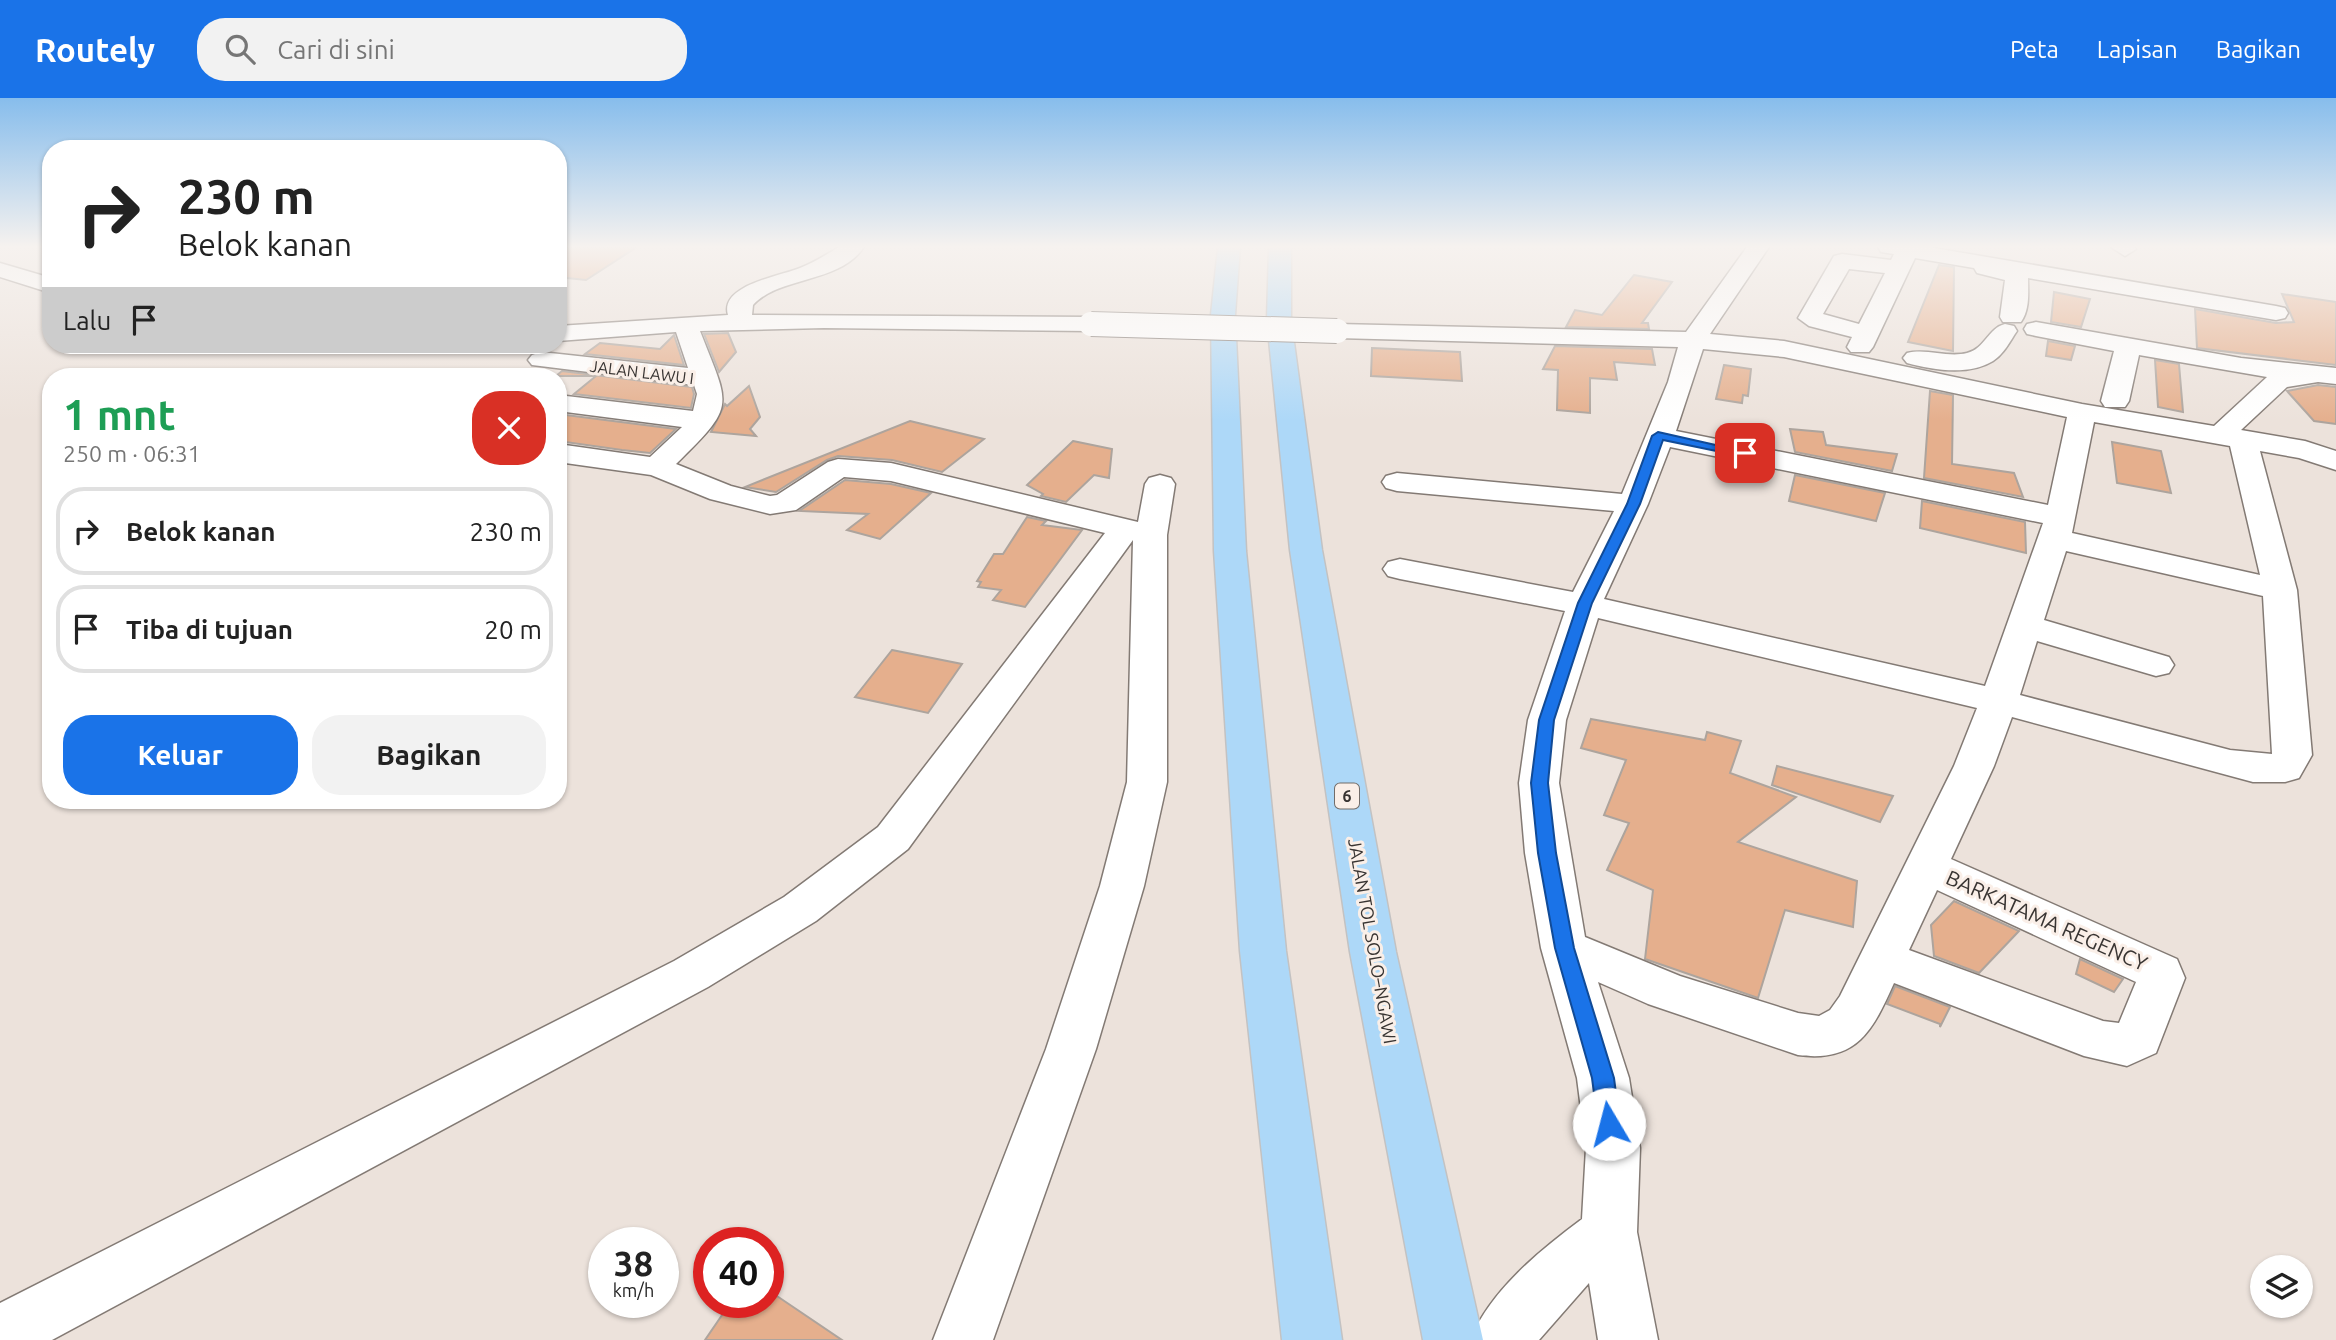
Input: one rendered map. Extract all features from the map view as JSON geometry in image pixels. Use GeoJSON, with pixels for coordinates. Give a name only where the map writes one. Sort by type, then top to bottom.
{"type":"FeatureCollection","features":[{"type":"Feature","properties":{"kind":"highway"},"geometry":{"type":"LineString","coordinates":[[1224,305],[1230,551],[1263,951],[1312,1340]]}},
{"type":"Feature","properties":{"kind":"highway","name":"JALAN TOL SOLO–NGAWI"},"geometry":{"type":"LineString","coordinates":[[1279,305],[1306,550],[1373,952],[1453,1340]]}},
{"type":"Feature","properties":{"kind":"street"},"geometry":{"type":"LineString","coordinates":[[741,305],[738,312],[744,322]]}},
{"type":"Feature","properties":{"kind":"street"},"geometry":{"type":"LineString","coordinates":[[1628,1340],[1609,1232],[1613,1147],[1603,1078],[1564,948],[1547,853],[1539,783],[1546,720],[1585,603],[1633,504],[1701,329],[1718,305]]}},
{"type":"Feature","properties":{"kind":"street"},"geometry":{"type":"LineString","coordinates":[[1816,305],[1810,317],[1863,340],[1907,357],[1958,361],[1981,358],[1992,349],[2016,305]]}},
{"type":"Feature","properties":{"kind":"street"},"geometry":{"type":"LineString","coordinates":[[1863,340],[1878,305]]}},
{"type":"Feature","properties":{"kind":"street"},"geometry":{"type":"LineString","coordinates":[[2224,305],[2276,313]]}},
{"type":"Feature","properties":{"kind":"street"},"geometry":{"type":"LineString","coordinates":[[1630,314],[2082,412],[2336,447]]}},
{"type":"Feature","properties":{"kind":"street"},"geometry":{"type":"LineString","coordinates":[[2008,324],[2024,319],[2036,329],[2128,346],[2241,366],[2336,376]]}},
{"type":"Feature","properties":{"kind":"street"},"geometry":{"type":"LineString","coordinates":[[567,333],[744,322],[1091,324],[1337,331],[1701,329],[1863,340]]}},
{"type":"Feature","properties":{"kind":"street"},"geometry":{"type":"LineString","coordinates":[[657,467],[704,421],[711,394],[685,324]]}},
{"type":"Feature","properties":{"kind":"street"},"geometry":{"type":"LineString","coordinates":[[1701,329],[1826,349],[1958,376],[2038,382],[2235,435],[2305,450],[2336,461]]}},
{"type":"Feature","properties":{"kind":"street"},"geometry":{"type":"LineString","coordinates":[[2115,401],[2128,346]]}},
{"type":"Feature","properties":{"kind":"street"},"geometry":{"type":"LineString","coordinates":[[531,368],[545,354]]}},
{"type":"Feature","properties":{"kind":"street","name":"JALAN LAWU I"},"geometry":{"type":"LineString","coordinates":[[567,370],[703,378]]}},
{"type":"Feature","properties":{"kind":"street"},"geometry":{"type":"LineString","coordinates":[[2235,435],[2280,379],[2300,377],[2336,384]]}},
{"type":"Feature","properties":{"kind":"street"},"geometry":{"type":"LineString","coordinates":[[567,404],[704,421]]}},
{"type":"Feature","properties":{"kind":"street"},"geometry":{"type":"LineString","coordinates":[[1564,948],[1665,990],[1772,1027],[1820,1037],[1847,1024],[1974,766],[2057,528],[2082,412]]}},
{"type":"Feature","properties":{"kind":"street"},"geometry":{"type":"LineString","coordinates":[[1400,569],[1585,603],[1999,700],[2230,763],[2253,768],[2285,768],[2292,755],[2280,590],[2235,435]]}},
{"type":"Feature","properties":{"kind":"street"},"geometry":{"type":"LineString","coordinates":[[1658,436],[1849,472],[2280,590]]}},
{"type":"Feature","properties":{"kind":"street"},"geometry":{"type":"LineString","coordinates":[[567,454],[657,467],[721,493],[770,505],[785,503],[838,468],[891,472],[1138,532]]}},
{"type":"Feature","properties":{"kind":"street"},"geometry":{"type":"LineString","coordinates":[[1397,482],[1633,504]]}},
{"type":"Feature","properties":{"kind":"street"},"geometry":{"type":"LineString","coordinates":[[0,1335],[691,974],[800,909],[893,838],[1138,532],[1160,484]]}},
{"type":"Feature","properties":{"kind":"street"},"geometry":{"type":"LineString","coordinates":[[963,1340],[1071,1049],[1122,886],[1147,782],[1138,532]]}},
{"type":"Feature","properties":{"kind":"street"},"geometry":{"type":"LineString","coordinates":[[2023,625],[2156,665]]}},
{"type":"Feature","properties":{"kind":"street","name":"BARKATAMA REGENCY"},"geometry":{"type":"LineString","coordinates":[[1881,959],[2102,1041],[2127,1045],[2138,1038],[2161,978],[2160,972],[1926,866]]}},
{"type":"Feature","properties":{"kind":"street"},"geometry":{"type":"LineString","coordinates":[[1500,1340],[1558,1272],[1609,1232]]}},
{"type":"Feature","properties":{"kind":"building"},"geometry":{"type":"Polygon","coordinates":[[[1610,305],[1655,305],[1642,323],[1648,323],[1649,329],[1566,327],[1575,310],[1602,315],[1610,305]]]}},
{"type":"Feature","properties":{"kind":"building"},"geometry":{"type":"Polygon","coordinates":[[[1923,305],[1954,305],[1953,351],[1908,342],[1923,305]]]}},
{"type":"Feature","properties":{"kind":"building"},"geometry":{"type":"Polygon","coordinates":[[[2053,305],[2088,305],[2081,327],[2051,322],[2053,305]]]}},
{"type":"Feature","properties":{"kind":"building"},"geometry":{"type":"Polygon","coordinates":[[[2287,305],[2336,305],[2336,365],[2197,348],[2195,309],[2276,323],[2294,322],[2287,305]]]}},
{"type":"Feature","properties":{"kind":"building"},"geometry":{"type":"Polygon","coordinates":[[[728,333],[736,352],[719,372],[704,334],[728,333]]]}},
{"type":"Feature","properties":{"kind":"building"},"geometry":{"type":"Polygon","coordinates":[[[674,335],[684,365],[585,354],[600,343],[660,349],[674,335]]]}},
{"type":"Feature","properties":{"kind":"building"},"geometry":{"type":"Polygon","coordinates":[[[2048,341],[2075,346],[2071,360],[2046,356],[2048,341]]]}},
{"type":"Feature","properties":{"kind":"building"},"geometry":{"type":"Polygon","coordinates":[[[1555,346],[1652,349],[1655,365],[1614,362],[1617,380],[1590,378],[1590,413],[1557,410],[1558,370],[1543,369],[1555,346]]]}},
{"type":"Feature","properties":{"kind":"building"},"geometry":{"type":"Polygon","coordinates":[[[1372,348],[1460,352],[1462,381],[1371,376],[1372,348]]]}},
{"type":"Feature","properties":{"kind":"building"},"geometry":{"type":"Polygon","coordinates":[[[2155,360],[2179,364],[2183,412],[2158,407],[2155,360]]]}},
{"type":"Feature","properties":{"kind":"building"},"geometry":{"type":"Polygon","coordinates":[[[1724,365],[1751,369],[1748,396],[1743,395],[1742,403],[1716,399],[1724,365]]]}},
{"type":"Feature","properties":{"kind":"building"},"geometry":{"type":"Polygon","coordinates":[[[567,372],[692,387],[694,394],[691,408],[574,394],[596,376],[567,376],[567,372]]]}},
{"type":"Feature","properties":{"kind":"building"},"geometry":{"type":"Polygon","coordinates":[[[2318,385],[2336,387],[2336,424],[2314,421],[2287,391],[2318,385]]]}},
{"type":"Feature","properties":{"kind":"building"},"geometry":{"type":"Polygon","coordinates":[[[749,386],[760,417],[750,429],[756,436],[711,432],[725,404],[727,406],[749,386]]]}},
{"type":"Feature","properties":{"kind":"building"},"geometry":{"type":"Polygon","coordinates":[[[1930,391],[1953,395],[1952,464],[2014,473],[2023,497],[1924,478],[1930,391]]]}},
{"type":"Feature","properties":{"kind":"building"},"geometry":{"type":"Polygon","coordinates":[[[567,415],[676,429],[650,453],[567,442],[567,415]]]}},
{"type":"Feature","properties":{"kind":"building"},"geometry":{"type":"Polygon","coordinates":[[[910,421],[984,439],[942,472],[892,460],[838,456],[776,492],[745,487],[910,421]]]}},
{"type":"Feature","properties":{"kind":"building"},"geometry":{"type":"Polygon","coordinates":[[[1790,429],[1823,432],[1826,445],[1897,454],[1892,471],[1795,452],[1790,429]]]}},
{"type":"Feature","properties":{"kind":"building"},"geometry":{"type":"Polygon","coordinates":[[[1073,441],[1112,449],[1109,478],[1094,475],[1066,502],[1041,496],[1043,494],[1027,485],[1073,441]]]}},
{"type":"Feature","properties":{"kind":"building"},"geometry":{"type":"Polygon","coordinates":[[[2112,442],[2161,451],[2171,493],[2117,483],[2112,442]]]}},
{"type":"Feature","properties":{"kind":"building"},"geometry":{"type":"Polygon","coordinates":[[[1795,475],[1885,493],[1876,521],[1789,501],[1795,475]]]}},
{"type":"Feature","properties":{"kind":"building"},"geometry":{"type":"Polygon","coordinates":[[[845,480],[891,484],[931,493],[880,539],[847,530],[868,514],[799,511],[845,480]]]}},
{"type":"Feature","properties":{"kind":"building"},"geometry":{"type":"Polygon","coordinates":[[[1922,501],[2025,522],[2026,553],[1920,528],[1922,501]]]}},
{"type":"Feature","properties":{"kind":"building"},"geometry":{"type":"Polygon","coordinates":[[[1027,517],[1046,521],[1042,525],[1082,530],[1025,607],[993,600],[1001,590],[978,587],[981,582],[977,581],[994,554],[1003,554],[1027,517]]]}},
{"type":"Feature","properties":{"kind":"building"},"geometry":{"type":"Polygon","coordinates":[[[892,650],[962,664],[928,713],[855,697],[892,650]]]}},
{"type":"Feature","properties":{"kind":"building"},"geometry":{"type":"Polygon","coordinates":[[[1591,719],[1705,740],[1707,732],[1741,741],[1730,773],[1796,797],[1738,842],[1857,881],[1853,927],[1785,910],[1758,998],[1645,959],[1653,890],[1607,870],[1629,823],[1604,815],[1626,760],[1581,748],[1591,719]]]}},
{"type":"Feature","properties":{"kind":"building"},"geometry":{"type":"Polygon","coordinates":[[[1777,766],[1893,796],[1880,822],[1772,785],[1777,766]]]}},
{"type":"Feature","properties":{"kind":"building"},"geometry":{"type":"Polygon","coordinates":[[[1954,901],[2019,931],[1979,973],[1934,956],[1931,925],[1954,901]]]}},
{"type":"Feature","properties":{"kind":"building"},"geometry":{"type":"Polygon","coordinates":[[[2080,959],[2123,979],[2114,992],[2076,974],[2080,959]]]}},
{"type":"Feature","properties":{"kind":"building"},"geometry":{"type":"Polygon","coordinates":[[[1895,986],[1950,1007],[1940,1027],[1940,1024],[1887,1004],[1895,986]]]}},
{"type":"Feature","properties":{"kind":"building"},"geometry":{"type":"Polygon","coordinates":[[[784,1301],[842,1340],[705,1340],[720,1318],[784,1318],[784,1301]]]}},
{"type":"Feature","properties":{"kind":"route"},"geometry":{"type":"LineString","coordinates":[[1609,1124],[1603,1078],[1564,948],[1547,853],[1539,783],[1546,720],[1585,603],[1633,504],[1658,436],[1745,453]]}}]}
